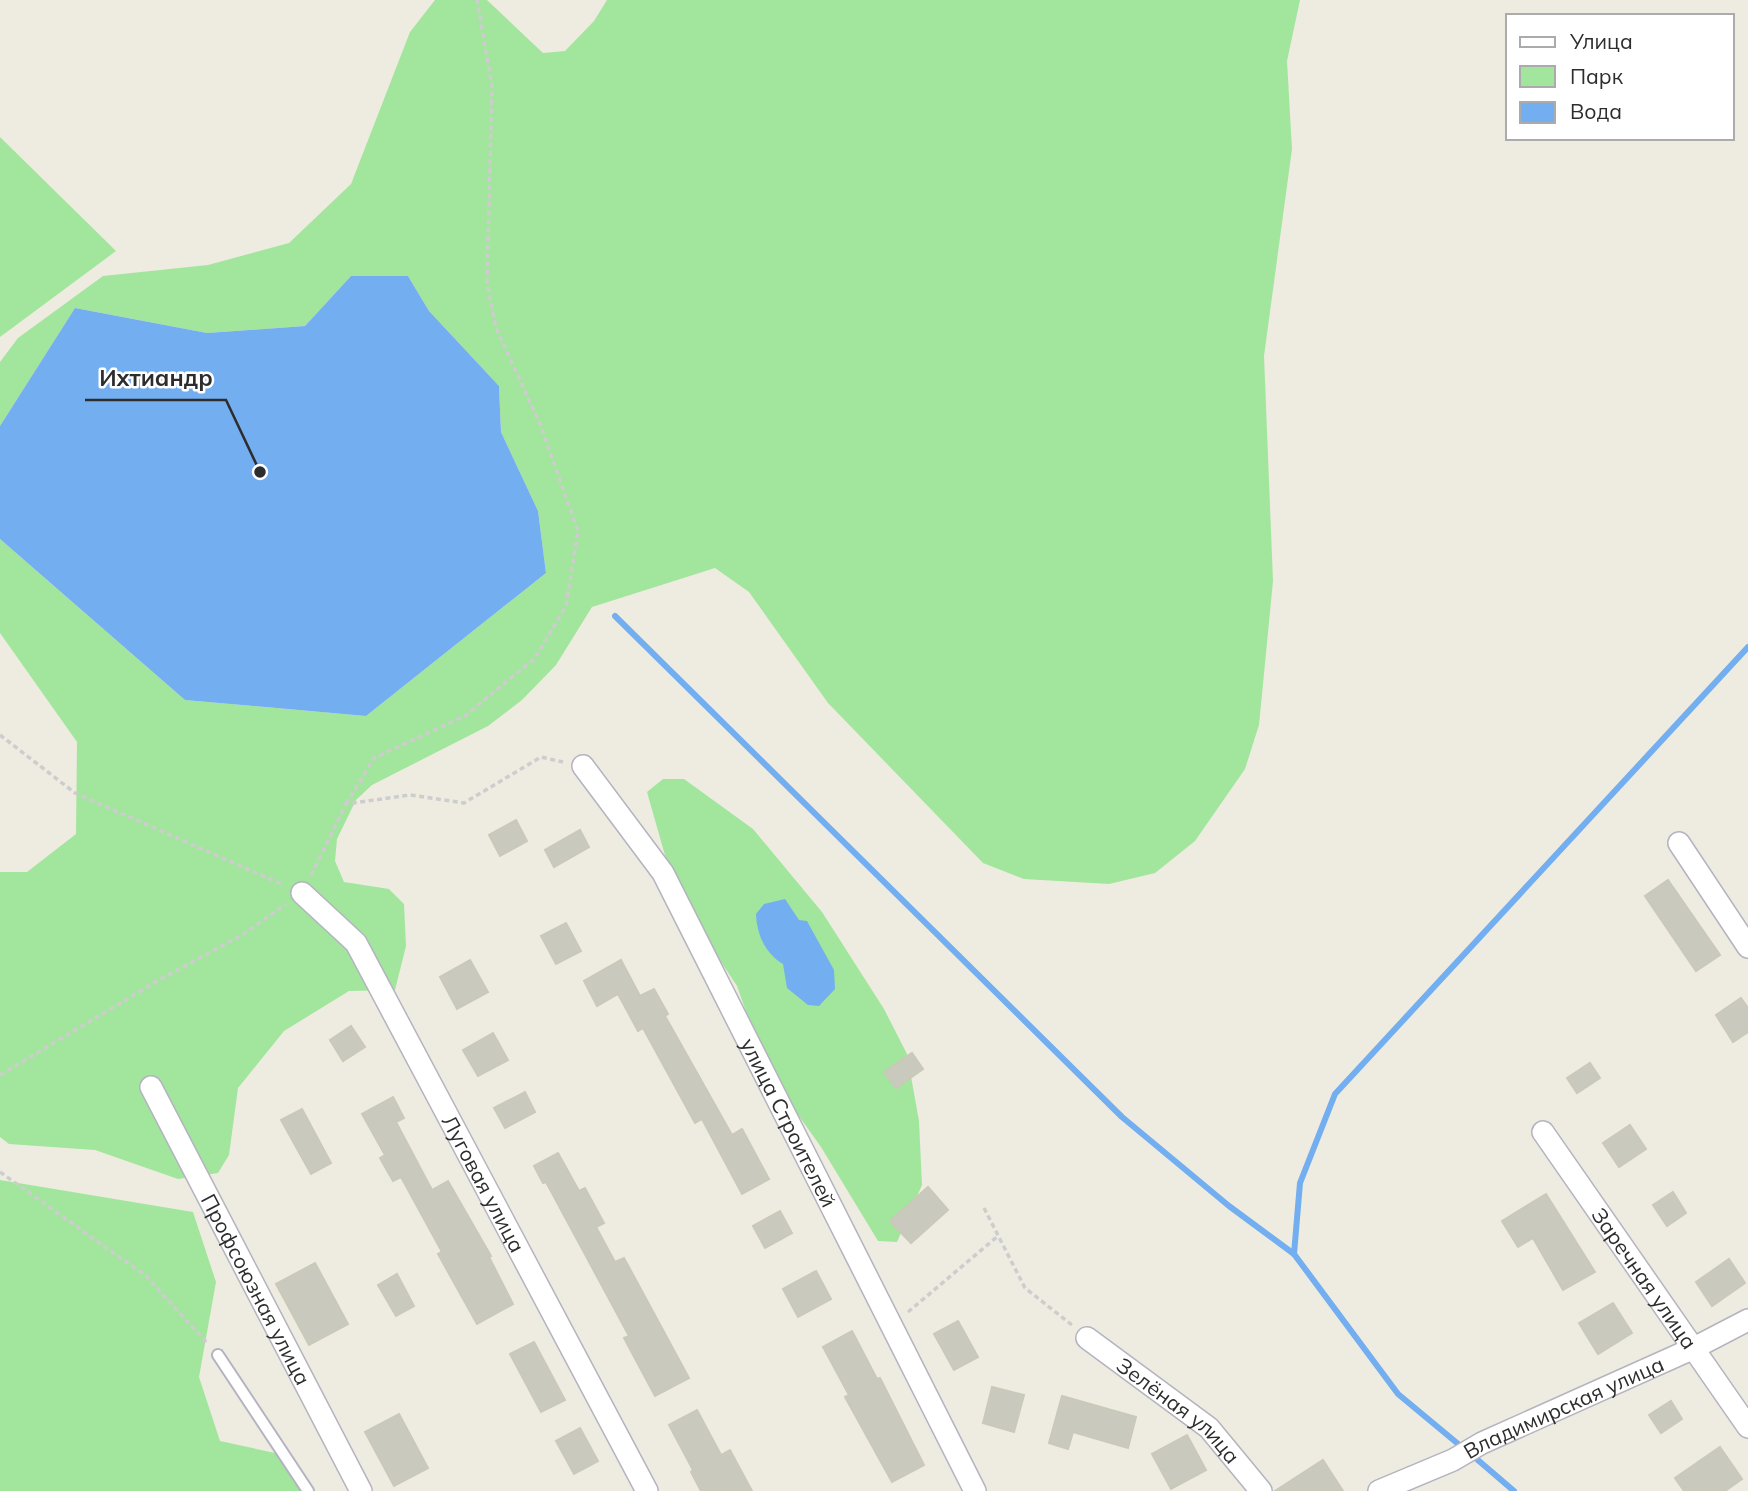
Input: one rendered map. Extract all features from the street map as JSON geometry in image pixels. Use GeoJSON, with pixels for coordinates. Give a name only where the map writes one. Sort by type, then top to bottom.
{"type":"FeatureCollection","features":[{"type":"Feature","properties":{"kind":"street","name":"улица Строителей"},"geometry":{"type":"LineString","coordinates":[[583,766],[663,873],[975,1491]]}},
{"type":"Feature","properties":{"kind":"street"},"geometry":{"type":"LineString","coordinates":[[1679,843],[1748,947]]}},
{"type":"Feature","properties":{"kind":"street","name":"Луговая улица"},"geometry":{"type":"LineString","coordinates":[[302,893],[356,943],[647,1491]]}},
{"type":"Feature","properties":{"kind":"street","name":"Профсоюзная улица"},"geometry":{"type":"LineString","coordinates":[[151,1087],[361,1491]]}},
{"type":"Feature","properties":{"kind":"street","name":"Заречная улица"},"geometry":{"type":"LineString","coordinates":[[1543,1132],[1748,1427]]}},
{"type":"Feature","properties":{"kind":"street","name":"Владимирская улица"},"geometry":{"type":"LineString","coordinates":[[1379,1491],[1453,1460],[1482,1443],[1748,1321]]}},
{"type":"Feature","properties":{"kind":"street","name":"Зелёная улица"},"geometry":{"type":"LineString","coordinates":[[1087,1338],[1209,1428],[1261,1491]]}},
{"type":"Feature","properties":{"kind":"lane"},"geometry":{"type":"LineString","coordinates":[[218,1355],[308,1491]]}},
{"type":"Feature","properties":{"kind":"path"},"geometry":{"type":"LineString","coordinates":[[0,1076],[159,980],[242,935],[302,893],[346,804],[374,758],[465,716],[535,658],[566,606],[578,531],[540,425],[496,328],[487,283],[492,86],[477,0]]}},
{"type":"Feature","properties":{"kind":"path"},"geometry":{"type":"LineString","coordinates":[[0,735],[75,793],[302,893]]}},
{"type":"Feature","properties":{"kind":"path"},"geometry":{"type":"LineString","coordinates":[[346,804],[410,795],[464,803],[541,757],[583,766]]}},
{"type":"Feature","properties":{"kind":"path"},"geometry":{"type":"LineString","coordinates":[[0,1172],[146,1276],[218,1355]]}},
{"type":"Feature","properties":{"kind":"path"},"geometry":{"type":"LineString","coordinates":[[984,1208],[1025,1288],[1087,1338]]}},
{"type":"Feature","properties":{"kind":"path"},"geometry":{"type":"LineString","coordinates":[[890,1327],[998,1236]]}},
{"type":"Feature","properties":{"kind":"green space"},"geometry":{"type":"Polygon","coordinates":[[[435,0],[487,0],[543,53],[565,51],[594,21],[607,0],[1300,0],[1287,61],[1292,149],[1264,356],[1273,581],[1259,725],[1245,769],[1195,841],[1155,873],[1109,884],[1024,879],[983,863],[828,703],[749,592],[715,568],[592,607],[556,665],[522,700],[488,726],[372,785],[356,800],[337,839],[335,861],[344,882],[389,889],[404,904],[406,946],[395,990],[349,991],[284,1031],[238,1088],[229,1155],[218,1173],[178,1179],[95,1150],[9,1144],[0,1137],[0,872],[27,872],[76,834],[77,742],[0,633],[0,539],[185,700],[366,716],[546,573],[538,511],[501,432],[499,386],[429,311],[408,276],[351,276],[305,326],[207,333],[75,308],[0,426],[0,362],[18,338],[103,276],[208,265],[289,243],[351,184],[410,32],[435,0]]]}},
{"type":"Feature","properties":{"kind":"green space"},"geometry":{"type":"Polygon","coordinates":[[[0,137],[116,251],[0,337],[0,137]]]}},
{"type":"Feature","properties":{"kind":"green space"},"geometry":{"type":"Polygon","coordinates":[[[663,779],[684,779],[753,829],[822,912],[884,1009],[907,1054],[919,1121],[922,1185],[897,1242],[878,1241],[821,1147],[767,1071],[737,986],[676,894],[647,792],[663,779]]]}},
{"type":"Feature","properties":{"kind":"green space"},"geometry":{"type":"Polygon","coordinates":[[[0,1180],[193,1212],[216,1282],[199,1377],[220,1441],[289,1456],[305,1491],[0,1491],[0,1180]]]}},
{"type":"Feature","properties":{"kind":"water"},"geometry":{"type":"Polygon","coordinates":[[[351,276],[408,276],[429,311],[499,386],[501,432],[538,511],[546,573],[366,716],[185,700],[0,539],[0,426],[75,308],[207,333],[305,326],[351,276]]]}},
{"type":"Feature","properties":{"kind":"water"},"geometry":{"type":"Polygon","coordinates":[[[785,899],[799,920],[807,921],[834,970],[835,989],[819,1006],[808,1005],[787,988],[783,964],[771,954],[760,936],[756,914],[764,904],[785,899]]]}},
{"type":"Feature","properties":{"kind":"building"},"geometry":{"type":"Polygon","coordinates":[[[516,820],[527,841],[500,856],[489,835],[516,820]]]}},
{"type":"Feature","properties":{"kind":"building"},"geometry":{"type":"Polygon","coordinates":[[[580,830],[589,847],[554,867],[545,850],[580,830]]]}},
{"type":"Feature","properties":{"kind":"building"},"geometry":{"type":"Polygon","coordinates":[[[1668,880],[1720,955],[1696,971],[1645,896],[1668,880]]]}},
{"type":"Feature","properties":{"kind":"building"},"geometry":{"type":"Polygon","coordinates":[[[566,923],[581,951],[556,964],[541,936],[566,923]]]}},
{"type":"Feature","properties":{"kind":"building"},"geometry":{"type":"Polygon","coordinates":[[[470,960],[488,992],[457,1009],[440,977],[470,960]]]}},
{"type":"Feature","properties":{"kind":"building"},"geometry":{"type":"Polygon","coordinates":[[[621,960],[640,996],[654,989],[668,1014],[665,1016],[732,1135],[742,1129],[769,1179],[742,1194],[702,1119],[695,1123],[643,1028],[638,1031],[618,994],[597,1006],[584,981],[621,960]]]}},
{"type":"Feature","properties":{"kind":"building"},"geometry":{"type":"Polygon","coordinates":[[[1741,998],[1748,1008],[1748,1032],[1733,1042],[1716,1015],[1741,998]]]}},
{"type":"Feature","properties":{"kind":"building"},"geometry":{"type":"Polygon","coordinates":[[[351,1026],[365,1047],[343,1061],[330,1040],[351,1026]]]}},
{"type":"Feature","properties":{"kind":"building"},"geometry":{"type":"Polygon","coordinates":[[[493,1033],[508,1060],[478,1076],[463,1050],[493,1033]]]}},
{"type":"Feature","properties":{"kind":"building"},"geometry":{"type":"Polygon","coordinates":[[[912,1053],[923,1069],[896,1088],[884,1072],[912,1053]]]}},
{"type":"Feature","properties":{"kind":"building"},"geometry":{"type":"Polygon","coordinates":[[[1590,1063],[1600,1078],[1577,1093],[1567,1078],[1590,1063]]]}},
{"type":"Feature","properties":{"kind":"building"},"geometry":{"type":"Polygon","coordinates":[[[525,1092],[535,1112],[505,1128],[494,1108],[525,1092]]]}},
{"type":"Feature","properties":{"kind":"building"},"geometry":{"type":"Polygon","coordinates":[[[393,1097],[404,1118],[396,1122],[432,1190],[448,1181],[491,1256],[489,1257],[513,1304],[477,1324],[438,1254],[442,1252],[401,1177],[393,1181],[380,1158],[385,1155],[362,1114],[393,1097]]]}},
{"type":"Feature","properties":{"kind":"building"},"geometry":{"type":"Polygon","coordinates":[[[302,1109],[331,1163],[311,1174],[281,1120],[302,1109]]]}},
{"type":"Feature","properties":{"kind":"building"},"geometry":{"type":"Polygon","coordinates":[[[1630,1125],[1646,1149],[1619,1167],[1603,1143],[1630,1125]]]}},
{"type":"Feature","properties":{"kind":"building"},"geometry":{"type":"Polygon","coordinates":[[[558,1153],[579,1191],[585,1188],[604,1223],[596,1227],[615,1262],[624,1258],[689,1378],[655,1396],[624,1338],[629,1336],[546,1182],[543,1183],[534,1166],[558,1153]]]}},
{"type":"Feature","properties":{"kind":"building"},"geometry":{"type":"Polygon","coordinates":[[[928,1187],[948,1210],[911,1243],[890,1221],[928,1187]]]}},
{"type":"Feature","properties":{"kind":"building"},"geometry":{"type":"Polygon","coordinates":[[[1673,1192],[1686,1213],[1667,1226],[1653,1205],[1673,1192]]]}},
{"type":"Feature","properties":{"kind":"building"},"geometry":{"type":"Polygon","coordinates":[[[1546,1194],[1595,1272],[1563,1290],[1533,1238],[1518,1247],[1502,1221],[1546,1194]]]}},
{"type":"Feature","properties":{"kind":"building"},"geometry":{"type":"Polygon","coordinates":[[[780,1211],[792,1233],[765,1248],[753,1226],[780,1211]]]}},
{"type":"Feature","properties":{"kind":"building"},"geometry":{"type":"Polygon","coordinates":[[[1729,1259],[1745,1283],[1712,1306],[1696,1282],[1729,1259]]]}},
{"type":"Feature","properties":{"kind":"building"},"geometry":{"type":"Polygon","coordinates":[[[315,1263],[348,1324],[309,1345],[276,1284],[315,1263]]]}},
{"type":"Feature","properties":{"kind":"building"},"geometry":{"type":"Polygon","coordinates":[[[816,1271],[831,1299],[798,1317],[783,1289],[816,1271]]]}},
{"type":"Feature","properties":{"kind":"building"},"geometry":{"type":"Polygon","coordinates":[[[397,1274],[414,1306],[396,1316],[378,1285],[397,1274]]]}},
{"type":"Feature","properties":{"kind":"building"},"geometry":{"type":"Polygon","coordinates":[[[1613,1303],[1632,1333],[1598,1354],[1579,1323],[1613,1303]]]}},
{"type":"Feature","properties":{"kind":"building"},"geometry":{"type":"Polygon","coordinates":[[[958,1321],[978,1357],[954,1370],[934,1334],[958,1321]]]}},
{"type":"Feature","properties":{"kind":"building"},"geometry":{"type":"Polygon","coordinates":[[[852,1331],[877,1379],[880,1378],[924,1465],[892,1482],[845,1397],[849,1395],[823,1347],[852,1331]]]}},
{"type":"Feature","properties":{"kind":"building"},"geometry":{"type":"Polygon","coordinates":[[[534,1342],[565,1400],[541,1412],[510,1354],[534,1342]]]}},
{"type":"Feature","properties":{"kind":"building"},"geometry":{"type":"Polygon","coordinates":[[[992,1387],[1024,1395],[1014,1432],[983,1423],[992,1387]]]}},
{"type":"Feature","properties":{"kind":"building"},"geometry":{"type":"Polygon","coordinates":[[[1062,1396],[1136,1417],[1128,1448],[1073,1432],[1068,1449],[1049,1443],[1062,1396]]]}},
{"type":"Feature","properties":{"kind":"building"},"geometry":{"type":"Polygon","coordinates":[[[1671,1401],[1682,1419],[1661,1433],[1649,1415],[1671,1401]]]}},
{"type":"Feature","properties":{"kind":"building"},"geometry":{"type":"Polygon","coordinates":[[[697,1410],[721,1455],[730,1450],[752,1491],[701,1491],[669,1425],[697,1410]]]}},
{"type":"Feature","properties":{"kind":"building"},"geometry":{"type":"Polygon","coordinates":[[[399,1414],[428,1468],[394,1486],[365,1432],[399,1414]]]}},
{"type":"Feature","properties":{"kind":"building"},"geometry":{"type":"Polygon","coordinates":[[[580,1428],[598,1461],[574,1474],[556,1441],[580,1428]]]}},
{"type":"Feature","properties":{"kind":"building"},"geometry":{"type":"Polygon","coordinates":[[[1187,1435],[1206,1470],[1171,1489],[1152,1454],[1187,1435]]]}},
{"type":"Feature","properties":{"kind":"building"},"geometry":{"type":"Polygon","coordinates":[[[1720,1447],[1742,1479],[1725,1491],[1684,1491],[1675,1478],[1720,1447]]]}},
{"type":"Feature","properties":{"kind":"building"},"geometry":{"type":"Polygon","coordinates":[[[1323,1460],[1343,1491],[1275,1491],[1323,1460]]]}},
{"type":"Feature","properties":{"kind":"waterway"},"geometry":{"type":"LineString","coordinates":[[615,616],[1122,1117],[1229,1206],[1294,1254],[1398,1394],[1463,1448]]}},
{"type":"Feature","properties":{"kind":"waterway"},"geometry":{"type":"LineString","coordinates":[[1294,1254],[1300,1183],[1335,1094],[1748,647]]}},
{"type":"Feature","properties":{"kind":"waterway"},"geometry":{"type":"LineString","coordinates":[[1472,1455],[1514,1491]]}},
{"type":"Feature","properties":{"kind":"place","name":"Ихтиандр"},"geometry":{"type":"Point","coordinates":[260,472]}}]}
